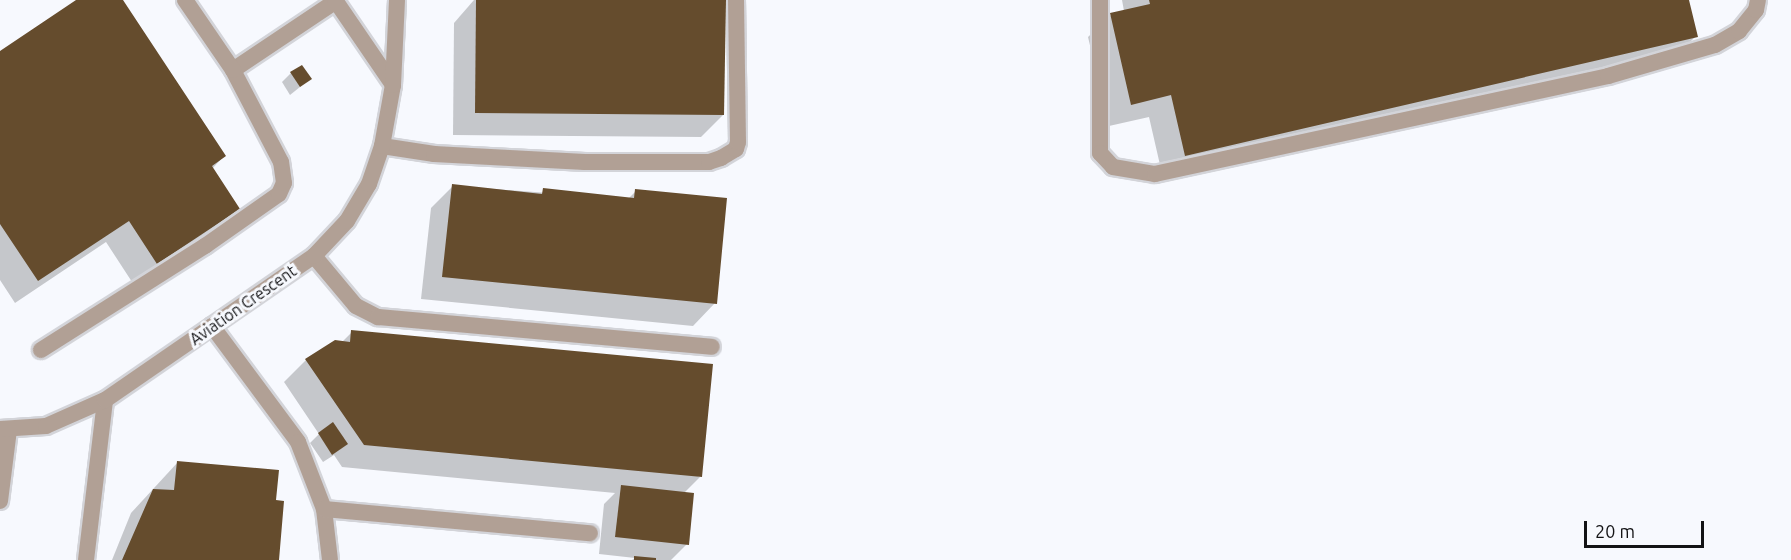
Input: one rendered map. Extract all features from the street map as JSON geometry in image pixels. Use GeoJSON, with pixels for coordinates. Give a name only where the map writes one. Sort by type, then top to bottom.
{"type":"FeatureCollection","features":[{"type":"Feature","properties":{"kind":"street"},"geometry":{"type":"LineString","coordinates":[[41,350],[279,194],[284,183],[281,162],[233,70],[185,0]]}},
{"type":"Feature","properties":{"kind":"street","name":"Aviation Crescent"},"geometry":{"type":"LineString","coordinates":[[4,429],[46,426],[105,400],[314,256],[347,221],[369,184],[382,146],[393,85],[397,0]]}},
{"type":"Feature","properties":{"kind":"street"},"geometry":{"type":"LineString","coordinates":[[382,146],[434,154],[585,162],[709,162],[721,158],[736,149],[738,142],[736,0]]}},
{"type":"Feature","properties":{"kind":"street"},"geometry":{"type":"LineString","coordinates":[[1100,0],[1100,153],[1113,167],[1155,174],[1608,76],[1715,45],[1739,31],[1756,10],[1758,0]]}},
{"type":"Feature","properties":{"kind":"street"},"geometry":{"type":"LineString","coordinates":[[233,70],[336,1],[393,85]]}},
{"type":"Feature","properties":{"kind":"street"},"geometry":{"type":"LineString","coordinates":[[314,256],[356,306],[378,317],[712,347]]}},
{"type":"Feature","properties":{"kind":"street"},"geometry":{"type":"LineString","coordinates":[[212,326],[298,442],[324,509],[330,560]]}},
{"type":"Feature","properties":{"kind":"street"},"geometry":{"type":"LineString","coordinates":[[86,560],[105,400]]}},
{"type":"Feature","properties":{"kind":"street"},"geometry":{"type":"LineString","coordinates":[[0,501],[4,429]]}},
{"type":"Feature","properties":{"kind":"street"},"geometry":{"type":"LineString","coordinates":[[324,509],[590,533]]}},
{"type":"Feature","properties":{"kind":"building"},"geometry":{"type":"Polygon","coordinates":[[[76,0],[123,0],[226,156],[212,166],[240,209],[157,264],[129,221],[38,281],[0,224],[0,51],[76,0]]]}},
{"type":"Feature","properties":{"kind":"building"},"geometry":{"type":"Polygon","coordinates":[[[476,0],[726,0],[724,115],[475,113],[476,0]]]}},
{"type":"Feature","properties":{"kind":"building"},"geometry":{"type":"Polygon","coordinates":[[[1149,0],[1689,0],[1698,37],[1185,156],[1171,95],[1131,105],[1110,13],[1150,4],[1149,0]]]}},
{"type":"Feature","properties":{"kind":"building"},"geometry":{"type":"Polygon","coordinates":[[[302,65],[312,79],[300,87],[290,72],[302,65]]]}},
{"type":"Feature","properties":{"kind":"building"},"geometry":{"type":"Polygon","coordinates":[[[452,184],[542,194],[543,188],[634,198],[635,189],[727,198],[717,304],[442,277],[452,184]]]}},
{"type":"Feature","properties":{"kind":"building"},"geometry":{"type":"Polygon","coordinates":[[[351,330],[713,364],[702,477],[364,445],[305,359],[335,340],[350,342],[351,330]]]}},
{"type":"Feature","properties":{"kind":"building"},"geometry":{"type":"Polygon","coordinates":[[[333,422],[348,444],[332,455],[318,433],[333,422]]]}},
{"type":"Feature","properties":{"kind":"building"},"geometry":{"type":"Polygon","coordinates":[[[177,461],[279,470],[276,500],[284,501],[279,560],[122,560],[153,489],[174,490],[177,461]]]}},
{"type":"Feature","properties":{"kind":"building"},"geometry":{"type":"Polygon","coordinates":[[[621,485],[694,493],[689,545],[615,537],[621,485]]]}},
{"type":"Feature","properties":{"kind":"building"},"geometry":{"type":"Polygon","coordinates":[[[634,556],[656,558],[656,560],[634,560],[634,556]]]}}]}
